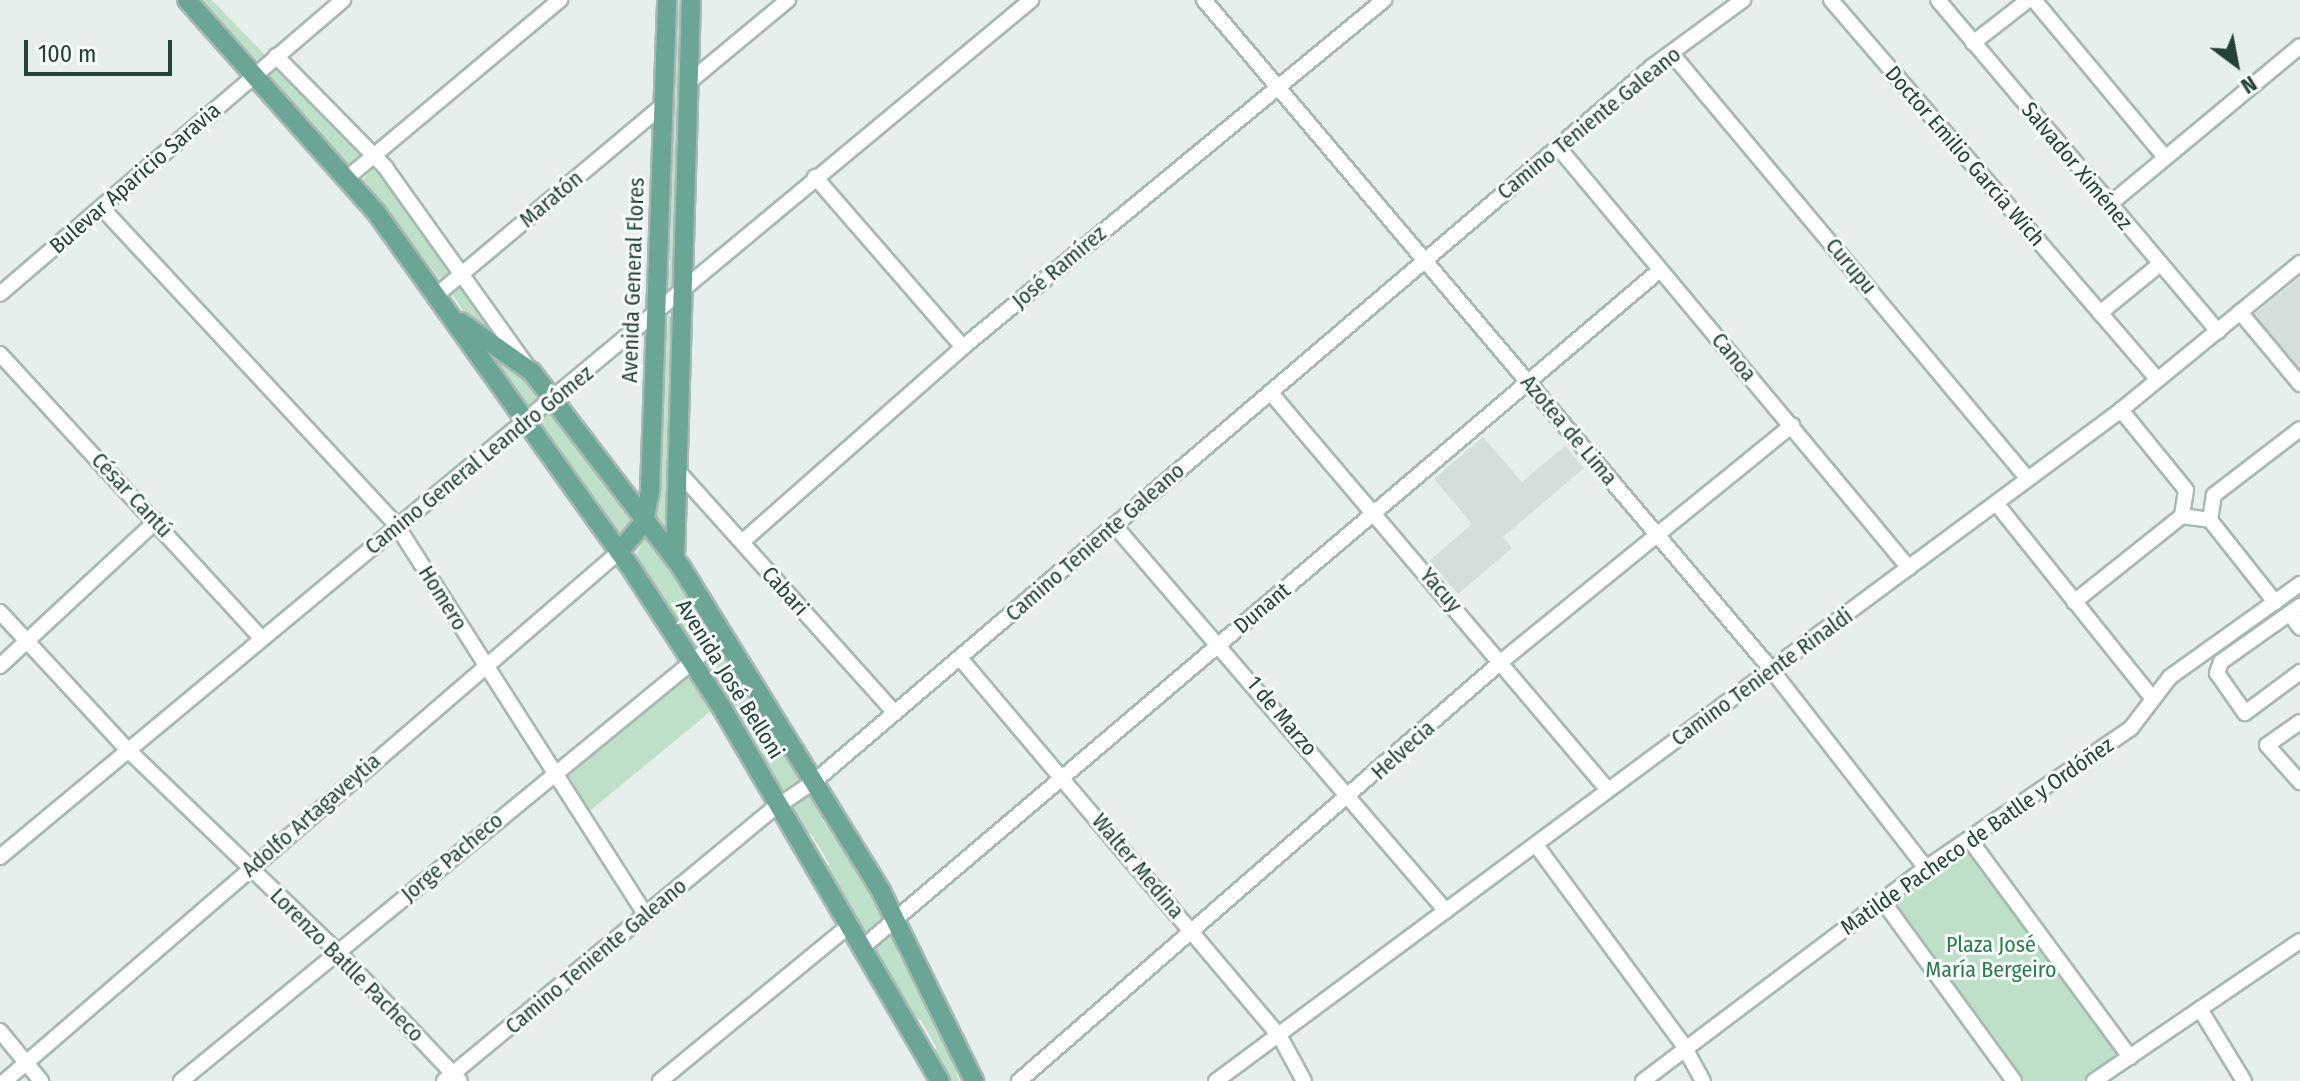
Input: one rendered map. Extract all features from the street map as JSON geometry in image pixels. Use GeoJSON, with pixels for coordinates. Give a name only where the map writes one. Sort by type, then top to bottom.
{"type":"FeatureCollection","features":[{"type":"Feature","properties":{"kind":"main road","name":"Avenida José Belloni"},"geometry":{"type":"LineString","coordinates":[[187,0],[347,178],[439,293],[456,317],[463,335],[619,552],[692,659],[780,805],[864,946],[933,1078]]}},
{"type":"Feature","properties":{"kind":"main road","name":"Avenida General Flores"},"geometry":{"type":"LineString","coordinates":[[644,522],[657,312],[667,0]]}},
{"type":"Feature","properties":{"kind":"main road"},"geometry":{"type":"LineString","coordinates":[[675,558],[691,0]]}},
{"type":"Feature","properties":{"kind":"main road","name":"Avenida José Belloni"},"geometry":{"type":"LineString","coordinates":[[456,317],[529,369],[644,522],[675,558],[816,780],[896,919],[974,1081]]}},
{"type":"Feature","properties":{"kind":"main road"},"geometry":{"type":"LineString","coordinates":[[619,552],[644,522]]}},
{"type":"Feature","properties":{"kind":"street","name":"Bulevar Aparicio Saravia"},"geometry":{"type":"LineString","coordinates":[[0,294],[343,0]]}},
{"type":"Feature","properties":{"kind":"street"},"geometry":{"type":"LineString","coordinates":[[347,178],[560,0]]}},
{"type":"Feature","properties":{"kind":"street"},"geometry":{"type":"LineString","coordinates":[[688,83],[788,0]]}},
{"type":"Feature","properties":{"kind":"street","name":"Camino General Leandro Gómez"},"geometry":{"type":"LineString","coordinates":[[0,857],[397,526],[526,424],[815,177],[1031,0]]}},
{"type":"Feature","properties":{"kind":"street","name":"Azotea de Lima"},"geometry":{"type":"LineString","coordinates":[[1204,0],[1771,669],[1926,868]]}},
{"type":"Feature","properties":{"kind":"street","name":"José Ramírez"},"geometry":{"type":"LineString","coordinates":[[742,542],[963,347],[1384,0]]}},
{"type":"Feature","properties":{"kind":"street","name":"Camino Teniente Galeano"},"geometry":{"type":"LineString","coordinates":[[452,1078],[780,805],[816,780],[1558,147],[1743,0]]}},
{"type":"Feature","properties":{"kind":"street","name":"Doctor Emilio García Wich"},"geometry":{"type":"LineString","coordinates":[[1831,0],[2158,380]]}},
{"type":"Feature","properties":{"kind":"street","name":"Salvador Ximénez"},"geometry":{"type":"LineString","coordinates":[[1938,0],[2218,331]]}},
{"type":"Feature","properties":{"kind":"street"},"geometry":{"type":"LineString","coordinates":[[1973,43],[2031,0],[2165,157]]}},
{"type":"Feature","properties":{"kind":"street"},"geometry":{"type":"LineString","coordinates":[[2110,204],[2300,46]]}},
{"type":"Feature","properties":{"kind":"street","name":"Curupu"},"geometry":{"type":"LineString","coordinates":[[1672,54],[2028,479]]}},
{"type":"Feature","properties":{"kind":"street","name":"Avenida José Belloni"},"geometry":{"type":"LineString","coordinates":[[276,56],[374,155],[463,273],[529,369]]}},
{"type":"Feature","properties":{"kind":"street","name":"Maratón"},"geometry":{"type":"LineString","coordinates":[[439,293],[663,105]]}},
{"type":"Feature","properties":{"kind":"street","name":"Canoa"},"geometry":{"type":"LineString","coordinates":[[1558,147],[1909,568]]}},
{"type":"Feature","properties":{"kind":"street"},"geometry":{"type":"LineString","coordinates":[[815,177],[963,347]]}},
{"type":"Feature","properties":{"kind":"street","name":"Homero"},"geometry":{"type":"LineString","coordinates":[[102,208],[397,526],[646,915]]}},
{"type":"Feature","properties":{"kind":"street","name":"Camino Teniente Rinaldi"},"geometry":{"type":"LineString","coordinates":[[1216,1081],[2121,410],[2300,263]]}},
{"type":"Feature","properties":{"kind":"street"},"geometry":{"type":"LineString","coordinates":[[2100,313],[2160,264]]}},
{"type":"Feature","properties":{"kind":"street","name":"Dunant"},"geometry":{"type":"LineString","coordinates":[[864,946],[1660,270]]}},
{"type":"Feature","properties":{"kind":"street"},"geometry":{"type":"LineString","coordinates":[[2240,312],[2300,384]]}},
{"type":"Feature","properties":{"kind":"street","name":"César Cantú"},"geometry":{"type":"LineString","coordinates":[[0,354],[262,639]]}},
{"type":"Feature","properties":{"kind":"street","name":"Yacuy"},"geometry":{"type":"LineString","coordinates":[[1270,392],[1502,661],[1608,790]]}},
{"type":"Feature","properties":{"kind":"street"},"geometry":{"type":"LineString","coordinates":[[2121,410],[2186,490],[2214,495]]}},
{"type":"Feature","properties":{"kind":"street","name":"Helvecia"},"geometry":{"type":"LineString","coordinates":[[1019,1081],[1351,797],[1502,661],[1792,425]]}},
{"type":"Feature","properties":{"kind":"street"},"geometry":{"type":"LineString","coordinates":[[2210,520],[2214,495],[2300,429]]}},
{"type":"Feature","properties":{"kind":"street","name":"Cabari"},"geometry":{"type":"LineString","coordinates":[[676,469],[895,713]]}},
{"type":"Feature","properties":{"kind":"street"},"geometry":{"type":"LineString","coordinates":[[2074,602],[2182,516],[2186,490]]}},
{"type":"Feature","properties":{"kind":"street"},"geometry":{"type":"LineString","coordinates":[[1996,503],[2152,698]]}},
{"type":"Feature","properties":{"kind":"street"},"geometry":{"type":"LineString","coordinates":[[2182,516],[2210,520],[2275,602]]}},
{"type":"Feature","properties":{"kind":"street"},"geometry":{"type":"LineString","coordinates":[[0,666],[156,521]]}},
{"type":"Feature","properties":{"kind":"street","name":"1 de Marzo"},"geometry":{"type":"LineString","coordinates":[[1114,525],[1220,643],[1446,911]]}},
{"type":"Feature","properties":{"kind":"street","name":"Adolfo Artagaveytia"},"geometry":{"type":"LineString","coordinates":[[5,1081],[484,664],[619,552]]}},
{"type":"Feature","properties":{"kind":"street","name":"Matilde Pacheco de Batlle y Ordóñez"},"geometry":{"type":"LineString","coordinates":[[1643,1081],[1926,868],[2131,728],[2170,677],[2300,584]]}},
{"type":"Feature","properties":{"kind":"street"},"geometry":{"type":"LineString","coordinates":[[2300,628],[2295,610],[2221,662],[2217,673],[2245,713],[2300,672]]}},
{"type":"Feature","properties":{"kind":"street","name":"Lorenzo Batlle Pacheco"},"geometry":{"type":"LineString","coordinates":[[0,612],[128,750],[336,950],[452,1078]]}},
{"type":"Feature","properties":{"kind":"street","name":"Jorge Pacheco"},"geometry":{"type":"LineString","coordinates":[[181,1081],[554,771],[725,635]]}},
{"type":"Feature","properties":{"kind":"street","name":"Walter Medina"},"geometry":{"type":"LineString","coordinates":[[960,658],[1279,1035],[1304,1081]]}},
{"type":"Feature","properties":{"kind":"street"},"geometry":{"type":"LineString","coordinates":[[2297,773],[2267,745],[2300,722]]}},
{"type":"Feature","properties":{"kind":"street"},"geometry":{"type":"LineString","coordinates":[[1970,840],[2130,1057]]}},
{"type":"Feature","properties":{"kind":"street"},"geometry":{"type":"LineString","coordinates":[[1536,845],[1685,1051],[1703,1081]]}},
{"type":"Feature","properties":{"kind":"street"},"geometry":{"type":"LineString","coordinates":[[1882,900],[2014,1081]]}},
{"type":"Feature","properties":{"kind":"street"},"geometry":{"type":"LineString","coordinates":[[660,1081],[851,924]]}},
{"type":"Feature","properties":{"kind":"street"},"geometry":{"type":"LineString","coordinates":[[2094,1081],[2300,941]]}},
{"type":"Feature","properties":{"kind":"street"},"geometry":{"type":"LineString","coordinates":[[2200,1009],[2244,1081]]}},
{"type":"Feature","properties":{"kind":"street"},"geometry":{"type":"LineString","coordinates":[[0,1031],[41,1081]]}},
{"type":"Feature","properties":{"kind":"shaded area"},"geometry":{"type":"Polygon","coordinates":[[[2300,277],[2300,374],[2252,316],[2300,277]]]}},
{"type":"Feature","properties":{"kind":"shaded area"},"geometry":{"type":"Polygon","coordinates":[[[1483,437],[1522,482],[1565,446],[1584,468],[1503,537],[1512,548],[1458,594],[1429,561],[1472,524],[1434,479],[1483,437]]]}},
{"type":"Feature","properties":{"kind":"green space"},"geometry":{"type":"Polygon","coordinates":[[[201,0],[212,0],[267,57],[257,60],[201,0]]]}},
{"type":"Feature","properties":{"kind":"green space"},"geometry":{"type":"Polygon","coordinates":[[[675,0],[685,0],[674,289],[669,290],[675,0]]]}},
{"type":"Feature","properties":{"kind":"green space"},"geometry":{"type":"Polygon","coordinates":[[[278,65],[365,156],[351,166],[269,76],[278,65]]]}},
{"type":"Feature","properties":{"kind":"green space"},"geometry":{"type":"Polygon","coordinates":[[[371,168],[379,168],[456,270],[447,279],[439,278],[364,180],[371,168]]]}},
{"type":"Feature","properties":{"kind":"green space"},"geometry":{"type":"Polygon","coordinates":[[[462,280],[510,343],[473,325],[450,291],[462,280]]]}},
{"type":"Feature","properties":{"kind":"green space"},"geometry":{"type":"Polygon","coordinates":[[[668,315],[673,319],[667,534],[652,522],[659,499],[668,315]]]}},
{"type":"Feature","properties":{"kind":"green space"},"geometry":{"type":"Polygon","coordinates":[[[485,348],[517,364],[542,391],[541,399],[535,405],[523,404],[485,348]]]}},
{"type":"Feature","properties":{"kind":"green space"},"geometry":{"type":"Polygon","coordinates":[[[554,412],[635,519],[621,539],[538,423],[544,413],[554,412]]]}},
{"type":"Feature","properties":{"kind":"green space"},"geometry":{"type":"Polygon","coordinates":[[[644,538],[654,539],[714,636],[699,647],[691,647],[634,560],[644,538]]]}},
{"type":"Feature","properties":{"kind":"green space"},"geometry":{"type":"Polygon","coordinates":[[[722,644],[751,687],[741,687],[775,741],[785,744],[806,778],[791,795],[779,795],[754,753],[763,753],[730,699],[721,699],[700,666],[722,644]]]}},
{"type":"Feature","properties":{"kind":"green space"},"geometry":{"type":"Polygon","coordinates":[[[691,674],[716,707],[586,814],[566,778],[568,771],[691,674]]]}},
{"type":"Feature","properties":{"kind":"green space"},"geometry":{"type":"Polygon","coordinates":[[[812,792],[833,818],[822,819],[850,862],[859,863],[887,919],[868,934],[820,864],[830,865],[811,834],[799,830],[790,808],[812,792]]]}},
{"type":"Feature","properties":{"kind":"green space","name":"Plaza José María Bergeiro"},"geometry":{"type":"Polygon","coordinates":[[[1970,850],[2119,1052],[2083,1081],[2022,1081],[1896,909],[1898,898],[1970,850]]]}},
{"type":"Feature","properties":{"kind":"green space"},"geometry":{"type":"Polygon","coordinates":[[[891,930],[908,952],[897,952],[913,981],[925,984],[959,1081],[944,1081],[926,1049],[937,1049],[921,1020],[910,1016],[876,957],[876,945],[891,930]]]}}]}
